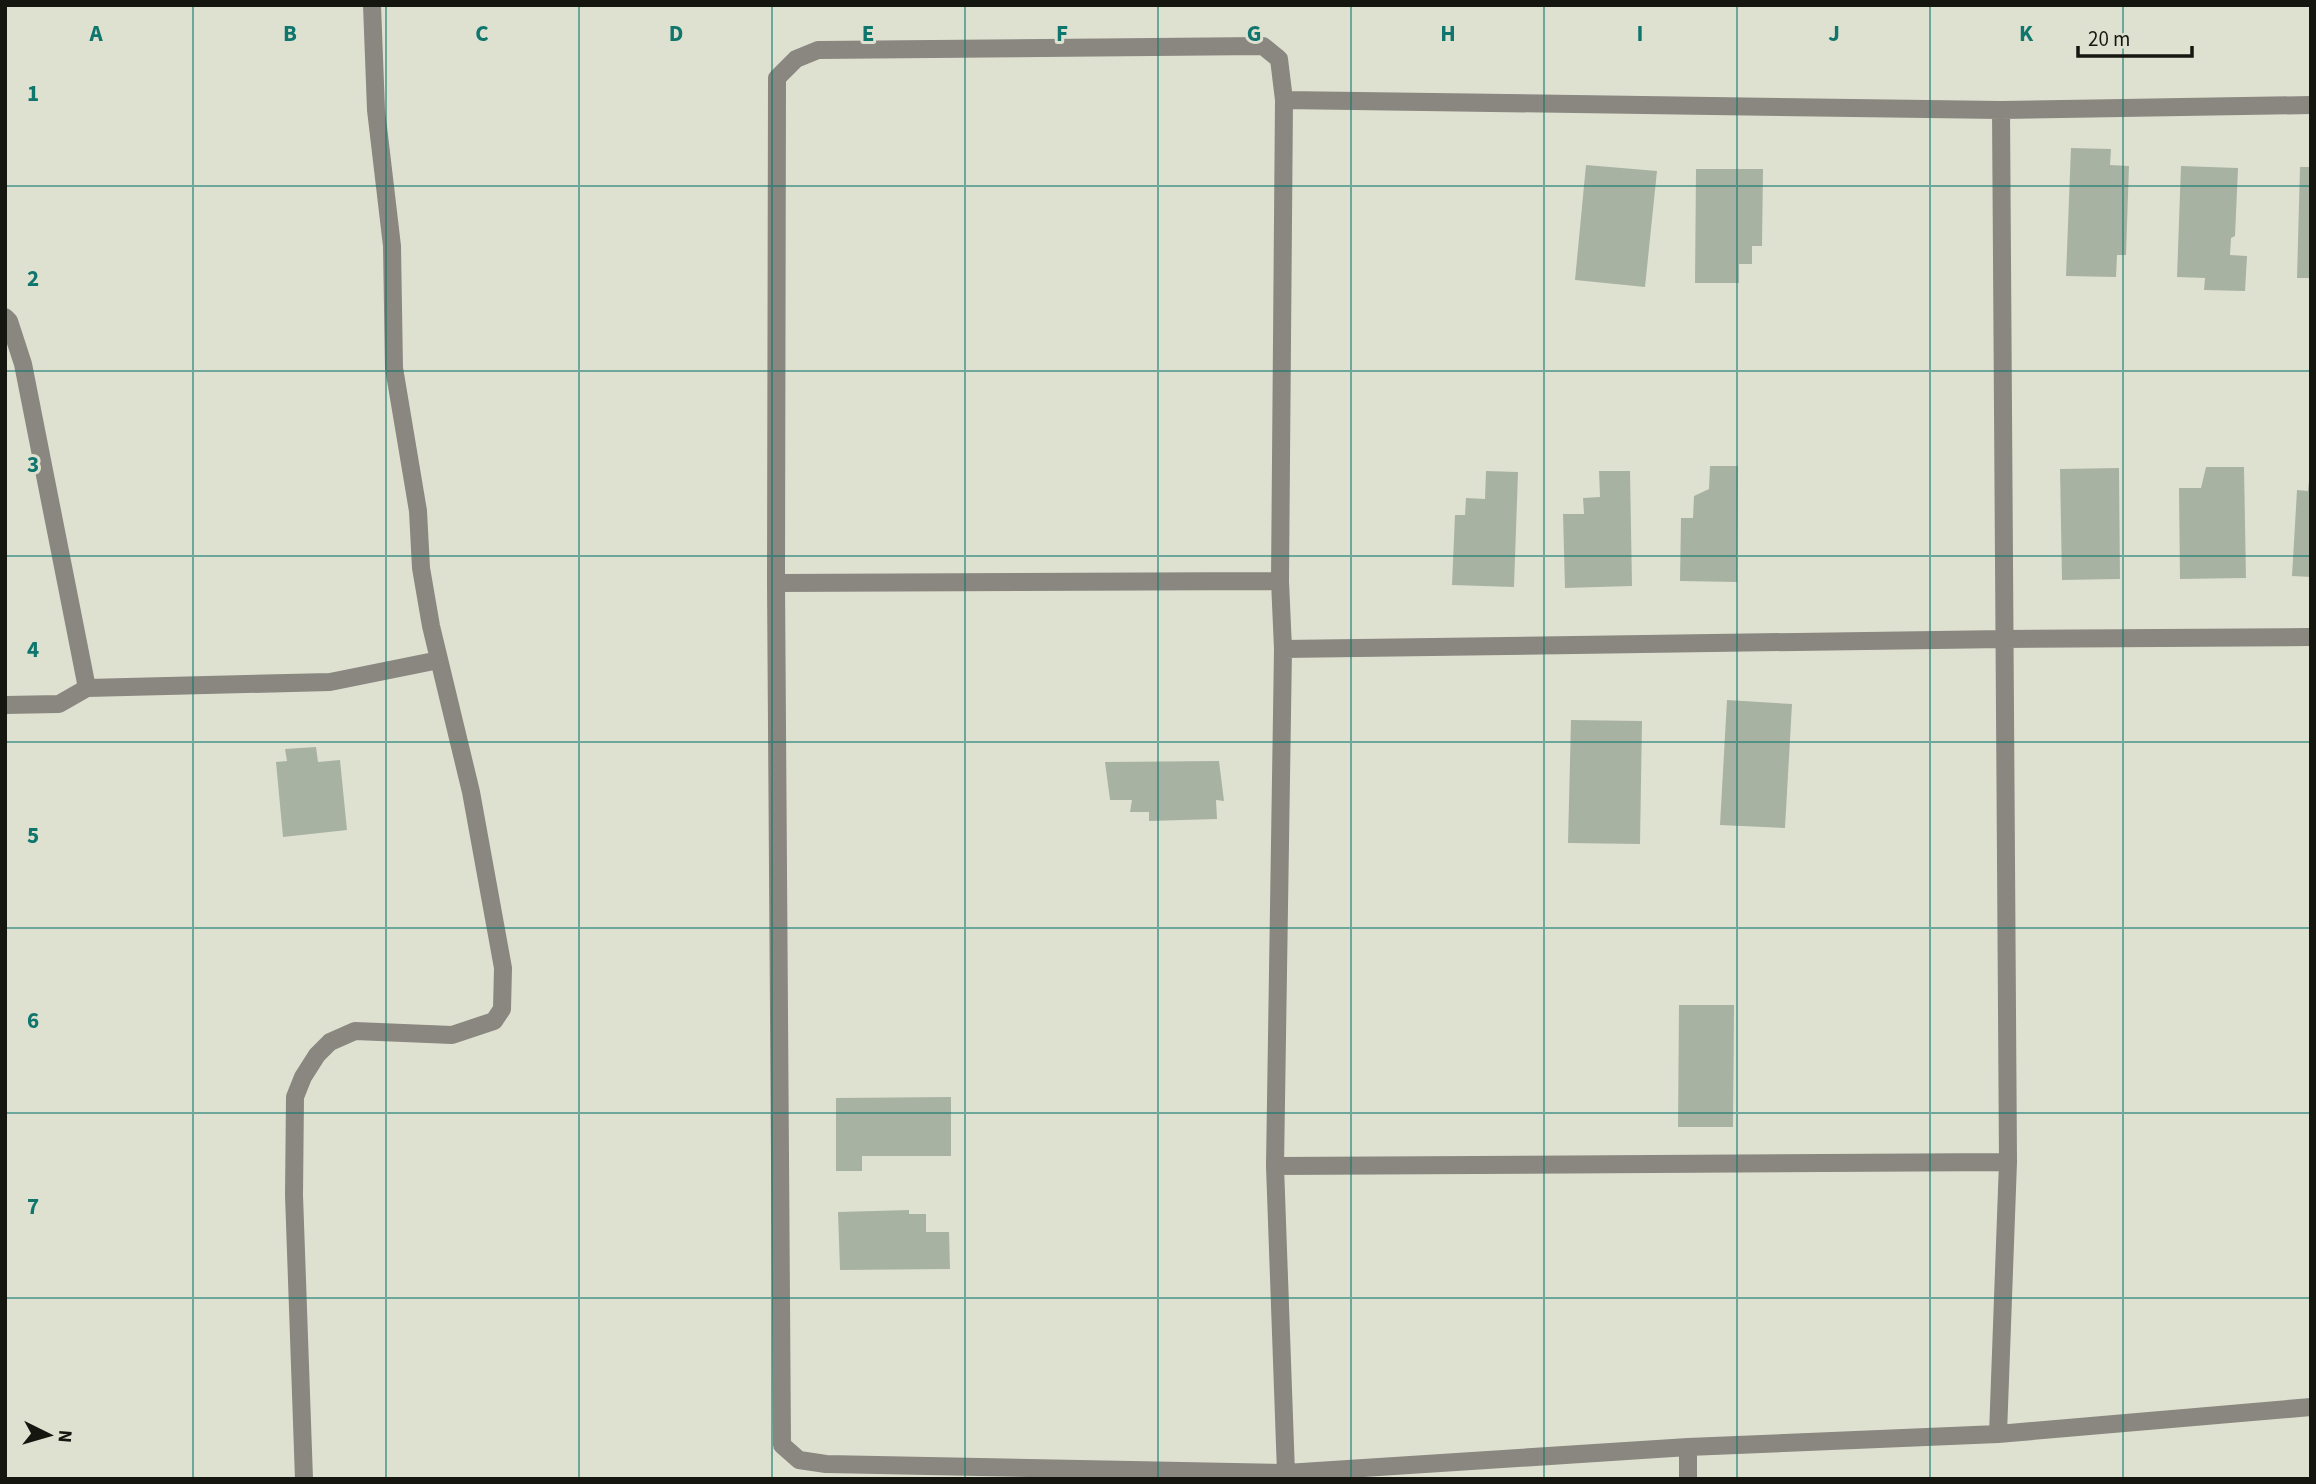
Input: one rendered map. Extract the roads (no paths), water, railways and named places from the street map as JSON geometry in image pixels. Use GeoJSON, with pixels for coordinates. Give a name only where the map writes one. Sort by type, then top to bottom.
{"type":"FeatureCollection","features":[{"type":"Feature","properties":{"kind":"street"},"geometry":{"type":"LineString","coordinates":[[304,1479],[294,1195],[295,1097],[303,1077],[317,1055],[330,1042],[355,1031],[452,1035],[494,1021],[502,1009],[503,968],[471,792],[439,660],[421,568],[418,511],[394,368],[392,246],[376,110],[372,5]]}},
{"type":"Feature","properties":{"kind":"street"},"geometry":{"type":"LineString","coordinates":[[1286,1473],[1275,1166],[1283,649],[1280,582],[1284,100],[1279,59],[1263,46],[818,50],[796,59],[777,78],[776,583],[782,1446],[799,1460],[826,1464],[1286,1473],[1688,1447],[1998,1434],[2311,1407]]}},
{"type":"Feature","properties":{"kind":"street"},"geometry":{"type":"LineString","coordinates":[[1284,100],[2001,110],[2311,105]]}},
{"type":"Feature","properties":{"kind":"street"},"geometry":{"type":"LineString","coordinates":[[1998,1434],[2008,1162],[2001,110]]}},
{"type":"Feature","properties":{"kind":"street"},"geometry":{"type":"LineString","coordinates":[[5,317],[9,321],[23,364],[87,688]]}},
{"type":"Feature","properties":{"kind":"street"},"geometry":{"type":"LineString","coordinates":[[776,583],[1280,582]]}},
{"type":"Feature","properties":{"kind":"street"},"geometry":{"type":"LineString","coordinates":[[1283,649],[2311,637]]}},
{"type":"Feature","properties":{"kind":"street"},"geometry":{"type":"LineString","coordinates":[[5,705],[59,704],[87,688],[330,682],[439,660]]}},
{"type":"Feature","properties":{"kind":"street"},"geometry":{"type":"LineString","coordinates":[[1275,1166],[2008,1162]]}},
{"type":"Feature","properties":{"kind":"street"},"geometry":{"type":"LineString","coordinates":[[1688,1447],[1688,1479]]}}]}
